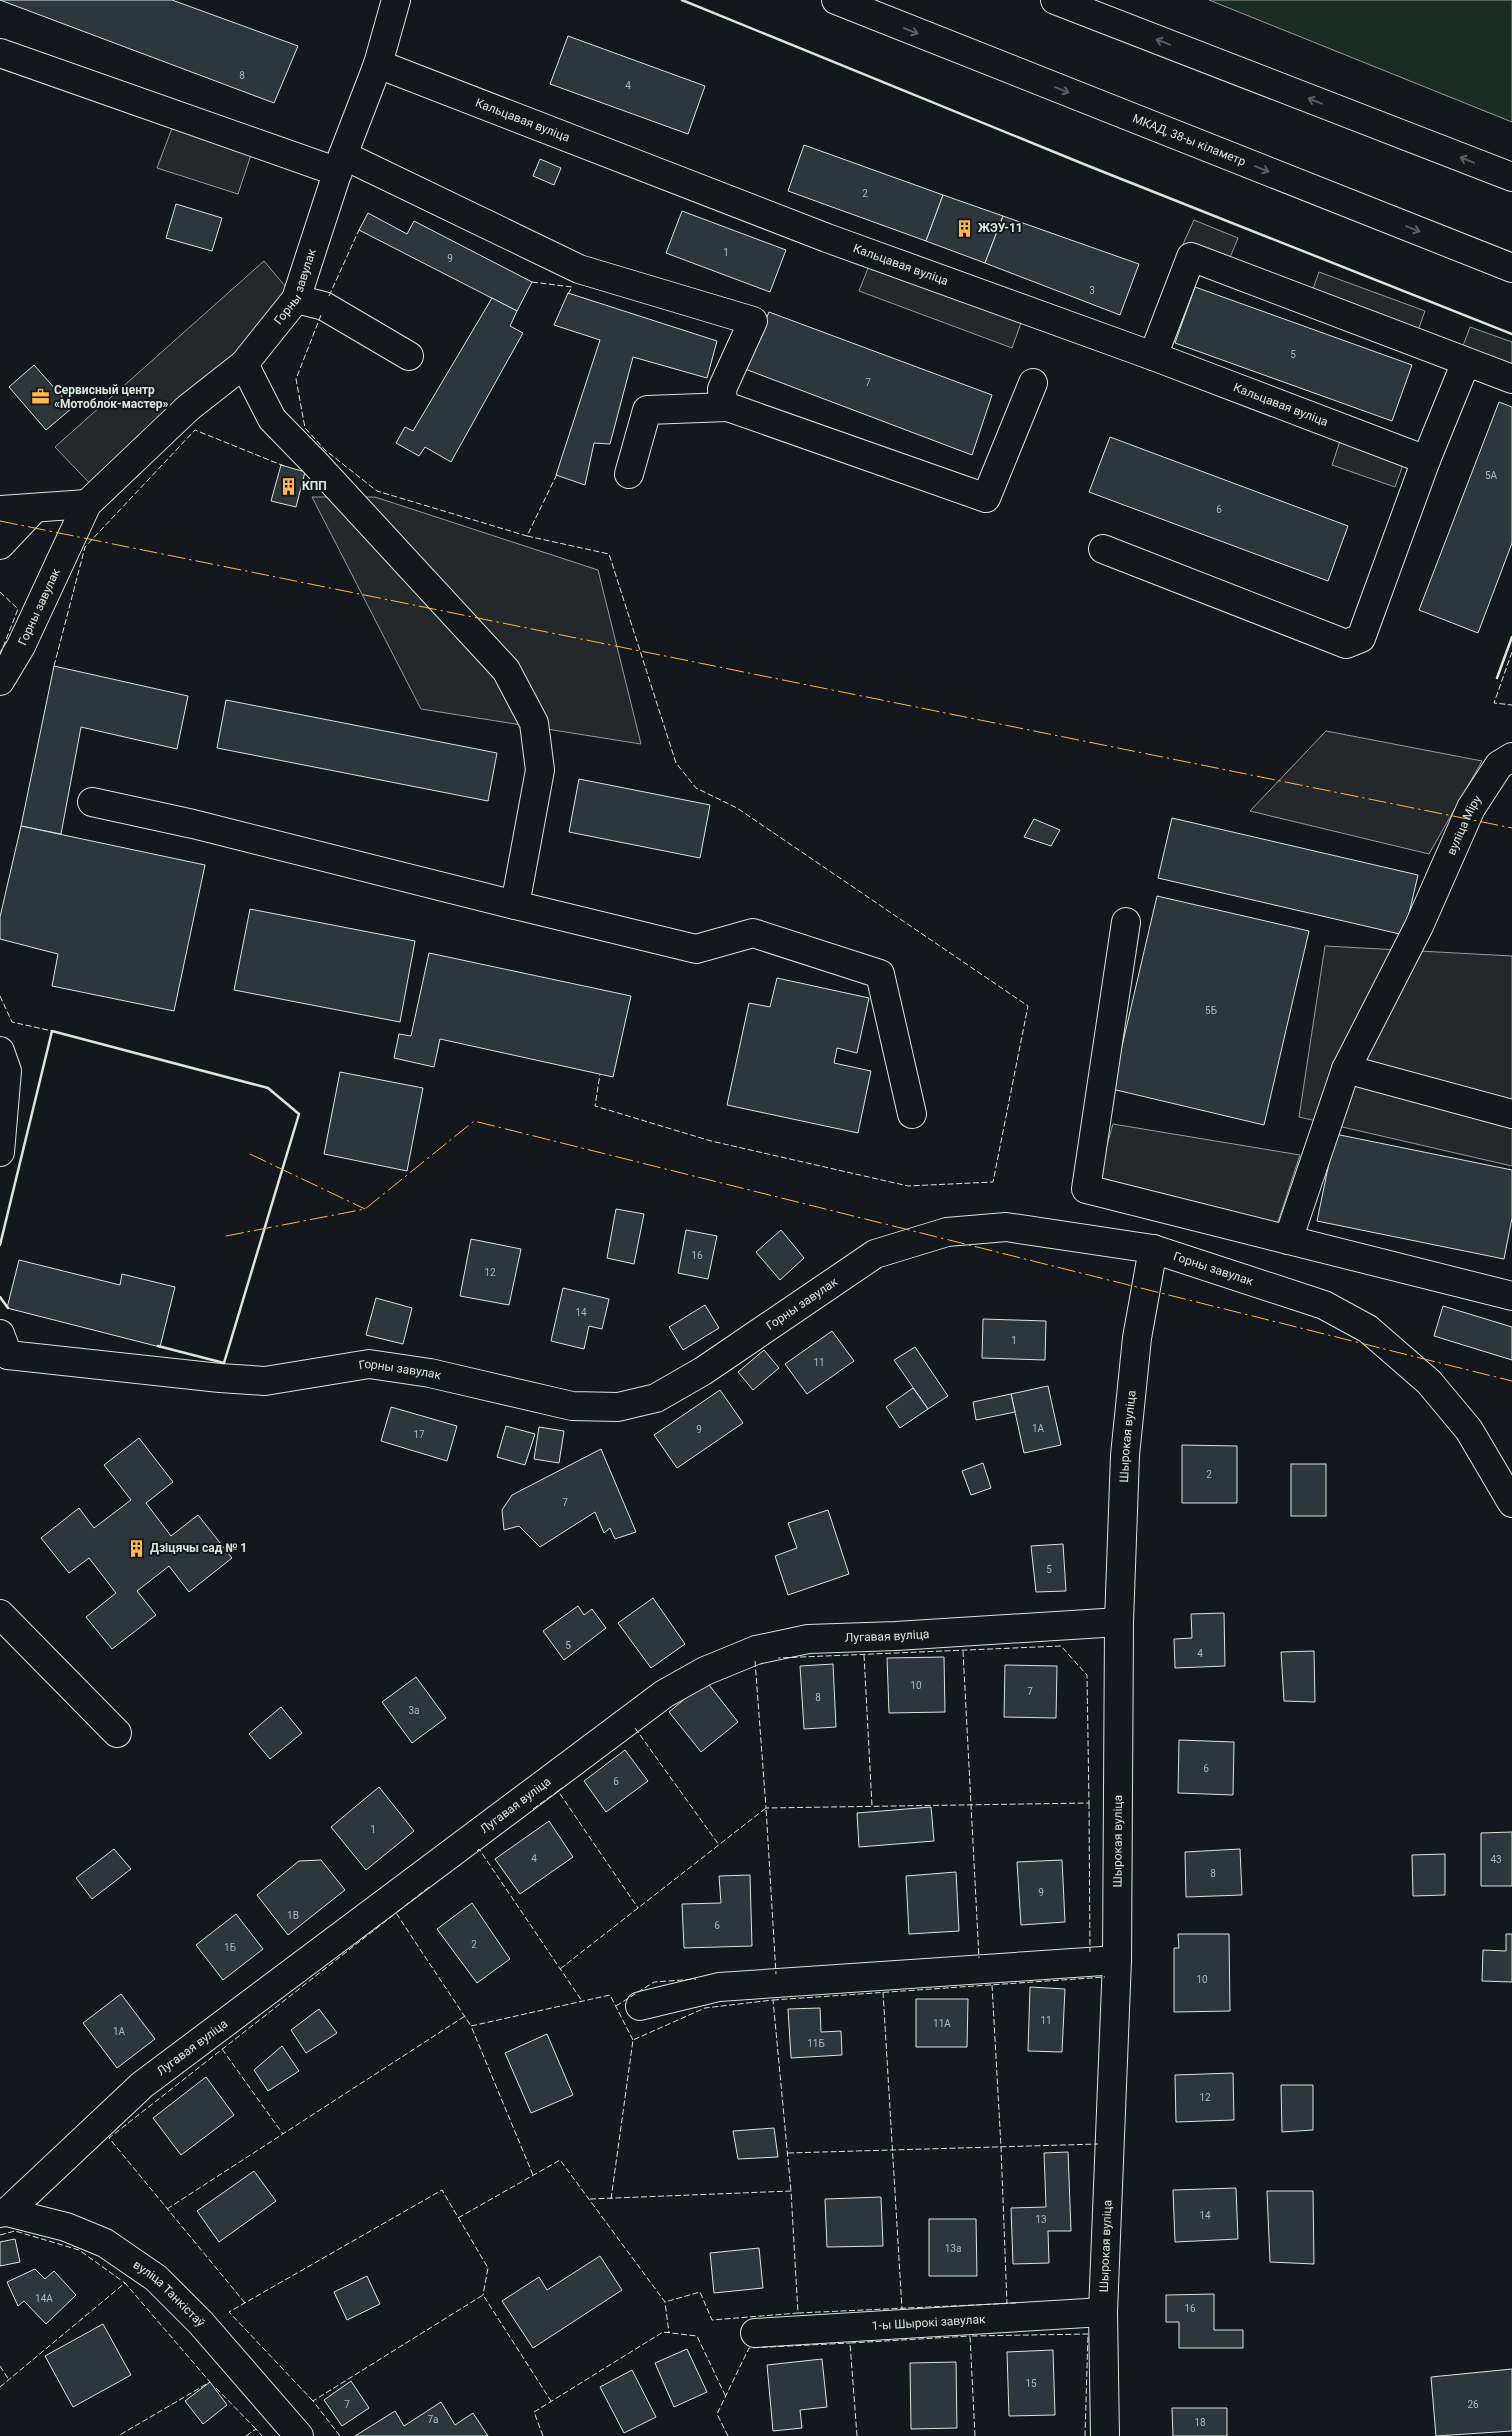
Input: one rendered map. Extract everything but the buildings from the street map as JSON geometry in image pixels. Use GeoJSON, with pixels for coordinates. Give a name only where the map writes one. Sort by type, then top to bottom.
{"type":"FeatureCollection","features":[{"type":"Feature","properties":{"kind":"main road","name":"Горны завулак"},"geometry":{"type":"LineString","coordinates":[[0,681],[21,646],[87,504],[188,408],[244,364],[296,299],[340,163],[378,64],[396,0]]}},
{"type":"Feature","properties":{"kind":"main road","name":"МКАД, 38-ы кіламетр"},"geometry":{"type":"LineString","coordinates":[[836,0],[1512,268]]}},
{"type":"Feature","properties":{"kind":"main road"},"geometry":{"type":"LineString","coordinates":[[1055,0],[1512,177]]}},
{"type":"Feature","properties":{"kind":"main road"},"geometry":{"type":"LineString","coordinates":[[0,53],[340,163],[579,269],[754,321],[722,389],[723,402],[728,407]]}},
{"type":"Feature","properties":{"kind":"main road","name":"Кальцавая вуліца"},"geometry":{"type":"LineString","coordinates":[[378,64],[828,238],[1153,356],[1426,460]]}},
{"type":"Feature","properties":{"kind":"main road"},"geometry":{"type":"LineString","coordinates":[[1153,356],[1191,257],[1512,380]]}},
{"type":"Feature","properties":{"kind":"main road"},"geometry":{"type":"LineString","coordinates":[[296,299],[324,306],[409,356]]}},
{"type":"Feature","properties":{"kind":"main road"},"geometry":{"type":"LineString","coordinates":[[1103,549],[1346,644],[1361,638],[1426,460],[1466,362]]}},
{"type":"Feature","properties":{"kind":"main road"},"geometry":{"type":"LineString","coordinates":[[244,364],[272,419],[506,670],[534,723],[540,770],[515,905]]}},
{"type":"Feature","properties":{"kind":"main road"},"geometry":{"type":"LineString","coordinates":[[629,474],[647,410],[728,407],[986,498],[1033,383]]}},
{"type":"Feature","properties":{"kind":"main road"},"geometry":{"type":"LineString","coordinates":[[0,510],[87,504]]}},
{"type":"Feature","properties":{"kind":"main road"},"geometry":{"type":"LineString","coordinates":[[0,545],[35,508]]}},
{"type":"Feature","properties":{"kind":"main road","name":"вуліца Міру"},"geometry":{"type":"LineString","coordinates":[[1288,1240],[1346,1069],[1430,903],[1471,808],[1500,765],[1512,757]]}},
{"type":"Feature","properties":{"kind":"main road"},"geometry":{"type":"LineString","coordinates":[[92,802],[193,824],[696,949],[754,933],[880,974],[912,1114]]}},
{"type":"Feature","properties":{"kind":"main road"},"geometry":{"type":"LineString","coordinates":[[1126,922],[1086,1189],[1512,1296]]}},
{"type":"Feature","properties":{"kind":"main road"},"geometry":{"type":"LineString","coordinates":[[0,1051],[7,1071],[0,1152]]}},
{"type":"Feature","properties":{"kind":"main road"},"geometry":{"type":"LineString","coordinates":[[1346,1069],[1512,1114]]}},
{"type":"Feature","properties":{"kind":"main road","name":"Горны завулак"},"geometry":{"type":"LineString","coordinates":[[2,1352],[220,1378],[265,1381],[369,1364],[430,1373],[572,1406],[618,1407],[656,1398],[703,1371],[875,1254],[947,1232],[1006,1227],[1153,1249],[1324,1305],[1368,1330],[1435,1388],[1469,1430],[1512,1503]]}},
{"type":"Feature","properties":{"kind":"main road","name":"Шырокая вуліца"},"geometry":{"type":"LineString","coordinates":[[1105,2436],[1104,2312],[1117,1960],[1119,1622],[1125,1455],[1138,1338],[1153,1249]]}},
{"type":"Feature","properties":{"kind":"main road"},"geometry":{"type":"LineString","coordinates":[[0,1614],[118,1733]]}},
{"type":"Feature","properties":{"kind":"main road","name":"Лугавая вуліца"},"geometry":{"type":"LineString","coordinates":[[3,2213],[142,2085],[664,1694],[705,1671],[756,1650],[808,1639],[905,1636],[1119,1622]]}},
{"type":"Feature","properties":{"kind":"main road"},"geometry":{"type":"LineString","coordinates":[[640,2006],[719,1987],[1117,1960]]}},
{"type":"Feature","properties":{"kind":"main road","name":"вуліца Танкістаў"},"geometry":{"type":"LineString","coordinates":[[3,2213],[66,2227],[106,2243],[156,2278],[207,2330],[299,2436]]}},
{"type":"Feature","properties":{"kind":"main road","name":"1-ы Шырокі завулак"},"geometry":{"type":"LineString","coordinates":[[754,2333],[1104,2312]]}},
{"type":"Feature","properties":{"kind":"green space"},"geometry":{"type":"Polygon","coordinates":[[[1209,0],[1512,0],[1512,122],[1209,0]]]}},
{"type":"Feature","properties":{"kind":"shaded area"},"geometry":{"type":"Polygon","coordinates":[[[177,115],[255,143],[238,194],[157,168],[177,115]]]}},
{"type":"Feature","properties":{"kind":"shaded area"},"geometry":{"type":"Polygon","coordinates":[[[1194,220],[1238,238],[1224,272],[1179,253],[1194,220]]]}},
{"type":"Feature","properties":{"kind":"shaded area"},"geometry":{"type":"Polygon","coordinates":[[[264,261],[296,299],[99,493],[55,447],[264,261]]]}},
{"type":"Feature","properties":{"kind":"shaded area"},"geometry":{"type":"Polygon","coordinates":[[[870,263],[1022,320],[1012,348],[859,291],[870,263]]]}},
{"type":"Feature","properties":{"kind":"shaded area"},"geometry":{"type":"Polygon","coordinates":[[[1319,272],[1425,311],[1411,350],[1305,311],[1319,272]]]}},
{"type":"Feature","properties":{"kind":"shaded area"},"geometry":{"type":"Polygon","coordinates":[[[1470,327],[1512,342],[1512,391],[1454,370],[1470,327]]]}},
{"type":"Feature","properties":{"kind":"shaded area"},"geometry":{"type":"Polygon","coordinates":[[[1341,438],[1405,459],[1395,487],[1332,465],[1341,438]]]}},
{"type":"Feature","properties":{"kind":"shaded area"},"geometry":{"type":"Polygon","coordinates":[[[312,497],[375,497],[598,570],[641,744],[421,709],[312,497]]]}},
{"type":"Feature","properties":{"kind":"shaded area"},"geometry":{"type":"Polygon","coordinates":[[[1326,731],[1482,761],[1429,854],[1250,811],[1326,731]]]}},
{"type":"Feature","properties":{"kind":"shaded area"},"geometry":{"type":"Polygon","coordinates":[[[1325,946],[1512,956],[1512,1166],[1299,1117],[1325,946]]]}},
{"type":"Feature","properties":{"kind":"shaded area"},"geometry":{"type":"Polygon","coordinates":[[[1113,1124],[1300,1155],[1276,1228],[1095,1186],[1113,1124]]]}},
{"type":"Feature","properties":{"kind":"fence"},"geometry":{"type":"LineString","coordinates":[[329,296],[359,230]]}},
{"type":"Feature","properties":{"kind":"fence"},"geometry":{"type":"LineString","coordinates":[[532,282],[572,287],[568,294]]}},
{"type":"Feature","properties":{"kind":"fence"},"geometry":{"type":"LineString","coordinates":[[321,315],[296,379],[305,428],[325,450],[377,491],[527,536],[558,472]]}},
{"type":"Feature","properties":{"kind":"fence"},"geometry":{"type":"LineString","coordinates":[[54,666],[85,547],[195,430],[284,466]]}},
{"type":"Feature","properties":{"kind":"fence"},"geometry":{"type":"LineString","coordinates":[[527,536],[609,554],[676,763],[696,788],[737,808],[1028,1006],[993,1182],[908,1186],[711,1141],[595,1106],[600,1074]]}},
{"type":"Feature","properties":{"kind":"fence"},"geometry":{"type":"LineString","coordinates":[[0,592],[18,609],[0,655]]}},
{"type":"Feature","properties":{"kind":"fence"},"geometry":{"type":"LineString","coordinates":[[1512,652],[1494,703],[1512,705]]}},
{"type":"Feature","properties":{"kind":"fence"},"geometry":{"type":"LineString","coordinates":[[0,996],[12,1022],[52,1031]]}},
{"type":"Feature","properties":{"kind":"fence"},"geometry":{"type":"LineString","coordinates":[[755,1661],[766,1808],[1089,1803],[1087,1675],[1061,1646],[778,1658]]}},
{"type":"Feature","properties":{"kind":"fence"},"geometry":{"type":"LineString","coordinates":[[963,1651],[979,1958]]}},
{"type":"Feature","properties":{"kind":"fence"},"geometry":{"type":"LineString","coordinates":[[864,1655],[872,1806]]}},
{"type":"Feature","properties":{"kind":"fence"},"geometry":{"type":"LineString","coordinates":[[635,1728],[719,1845]]}},
{"type":"Feature","properties":{"kind":"fence"},"geometry":{"type":"LineString","coordinates":[[558,1791],[566,1785]]}},
{"type":"Feature","properties":{"kind":"fence"},"geometry":{"type":"LineString","coordinates":[[533,1809],[558,1791],[638,1908]]}},
{"type":"Feature","properties":{"kind":"fence"},"geometry":{"type":"LineString","coordinates":[[1089,1803],[1090,1952]]}},
{"type":"Feature","properties":{"kind":"fence"},"geometry":{"type":"LineString","coordinates":[[560,1969],[766,1808],[776,1974]]}},
{"type":"Feature","properties":{"kind":"fence"},"geometry":{"type":"LineString","coordinates":[[477,1851],[479,1849],[582,2001]]}},
{"type":"Feature","properties":{"kind":"fence"},"geometry":{"type":"LineString","coordinates":[[429,1887],[396,1913],[471,2026]]}},
{"type":"Feature","properties":{"kind":"fence"},"geometry":{"type":"LineString","coordinates":[[245,2303],[109,2138],[396,1913]]}},
{"type":"Feature","properties":{"kind":"fence"},"geometry":{"type":"LineString","coordinates":[[773,2000],[1105,1977]]}},
{"type":"Feature","properties":{"kind":"fence"},"geometry":{"type":"LineString","coordinates":[[616,2006],[654,1982],[696,1979]]}},
{"type":"Feature","properties":{"kind":"fence"},"geometry":{"type":"LineString","coordinates":[[992,1985],[1007,2304]]}},
{"type":"Feature","properties":{"kind":"fence"},"geometry":{"type":"LineString","coordinates":[[883,1992],[902,2309]]}},
{"type":"Feature","properties":{"kind":"fence"},"geometry":{"type":"LineString","coordinates":[[533,2175],[471,2026],[610,1995],[633,2040]]}},
{"type":"Feature","properties":{"kind":"fence"},"geometry":{"type":"LineString","coordinates":[[611,2199],[633,2040],[705,2008],[773,2000],[791,2191]]}},
{"type":"Feature","properties":{"kind":"fence"},"geometry":{"type":"LineString","coordinates":[[167,2209],[465,2016]]}},
{"type":"Feature","properties":{"kind":"fence"},"geometry":{"type":"LineString","coordinates":[[222,2049],[283,2134]]}},
{"type":"Feature","properties":{"kind":"fence"},"geometry":{"type":"LineString","coordinates":[[788,2153],[1098,2144]]}},
{"type":"Feature","properties":{"kind":"fence"},"geometry":{"type":"LineString","coordinates":[[458,2218],[560,2160],[665,2302],[669,2333]]}},
{"type":"Feature","properties":{"kind":"fence"},"geometry":{"type":"LineString","coordinates":[[313,2401],[229,2312],[442,2190],[488,2268],[483,2295]]}},
{"type":"Feature","properties":{"kind":"fence"},"geometry":{"type":"LineString","coordinates":[[590,2199],[791,2191],[798,2313],[712,2320],[700,2292],[665,2302]]}},
{"type":"Feature","properties":{"kind":"fence"},"geometry":{"type":"LineString","coordinates":[[0,2235],[15,2231],[79,2250],[125,2283]]}},
{"type":"Feature","properties":{"kind":"fence"},"geometry":{"type":"LineString","coordinates":[[0,2387],[125,2283],[210,2382],[118,2436]]}},
{"type":"Feature","properties":{"kind":"fence"},"geometry":{"type":"LineString","coordinates":[[340,2436],[313,2401],[483,2295],[551,2401]]}},
{"type":"Feature","properties":{"kind":"fence"},"geometry":{"type":"LineString","coordinates":[[798,2313],[1017,2303]]}},
{"type":"Feature","properties":{"kind":"fence"},"geometry":{"type":"LineString","coordinates":[[543,2436],[534,2412],[663,2332],[697,2336],[726,2397]]}},
{"type":"Feature","properties":{"kind":"fence"},"geometry":{"type":"LineString","coordinates":[[975,2436],[970,2336],[1088,2334],[1085,2436]]}},
{"type":"Feature","properties":{"kind":"fence"},"geometry":{"type":"LineString","coordinates":[[857,2436],[850,2343],[970,2336]]}},
{"type":"Feature","properties":{"kind":"fence"},"geometry":{"type":"LineString","coordinates":[[728,2436],[717,2414],[749,2348],[850,2343]]}},
{"type":"Feature","properties":{"kind":"fence"},"geometry":{"type":"LineString","coordinates":[[0,2366],[9,2380]]}},
{"type":"Feature","properties":{"kind":"fence"},"geometry":{"type":"LineString","coordinates":[[216,2388],[256,2429]]}},
{"type":"Feature","properties":{"kind":"fence"},"geometry":{"type":"LineString","coordinates":[[246,2436],[256,2429],[262,2436]]}},
{"type":"Feature","properties":{"kind":"wall"},"geometry":{"type":"LineString","coordinates":[[682,0],[1086,165],[1512,334]]}},
{"type":"Feature","properties":{"kind":"wall"},"geometry":{"type":"LineString","coordinates":[[1497,678],[1512,637]]}},
{"type":"Feature","properties":{"kind":"wall"},"geometry":{"type":"LineString","coordinates":[[0,1245],[52,1031],[268,1088],[299,1114],[224,1363],[158,1346]]}},
{"type":"Feature","properties":{"kind":"wall"},"geometry":{"type":"LineString","coordinates":[[0,1297],[8,1308]]}},
{"type":"Feature","properties":{"kind":"power"},"geometry":{"type":"LineString","coordinates":[[0,521],[1512,828]]}},
{"type":"Feature","properties":{"kind":"power"},"geometry":{"type":"LineString","coordinates":[[226,1236],[365,1209],[474,1121],[1512,1381]]}},
{"type":"Feature","properties":{"kind":"power"},"geometry":{"type":"LineString","coordinates":[[250,1154],[365,1209]]}},
{"type":"Feature","properties":{"kind":"place","name":"ЖЭУ-11"},"geometry":{"type":"Point","coordinates":[964,228]}},
{"type":"Feature","properties":{"kind":"place","name":"Сервисный центр «Мотоблок-мастер»"},"geometry":{"type":"Point","coordinates":[40,397]}},
{"type":"Feature","properties":{"kind":"place","name":"КПП"},"geometry":{"type":"Point","coordinates":[288,486]}},
{"type":"Feature","properties":{"kind":"place","name":"Дзіцячы сад № 1"},"geometry":{"type":"Point","coordinates":[136,1548]}}]}
